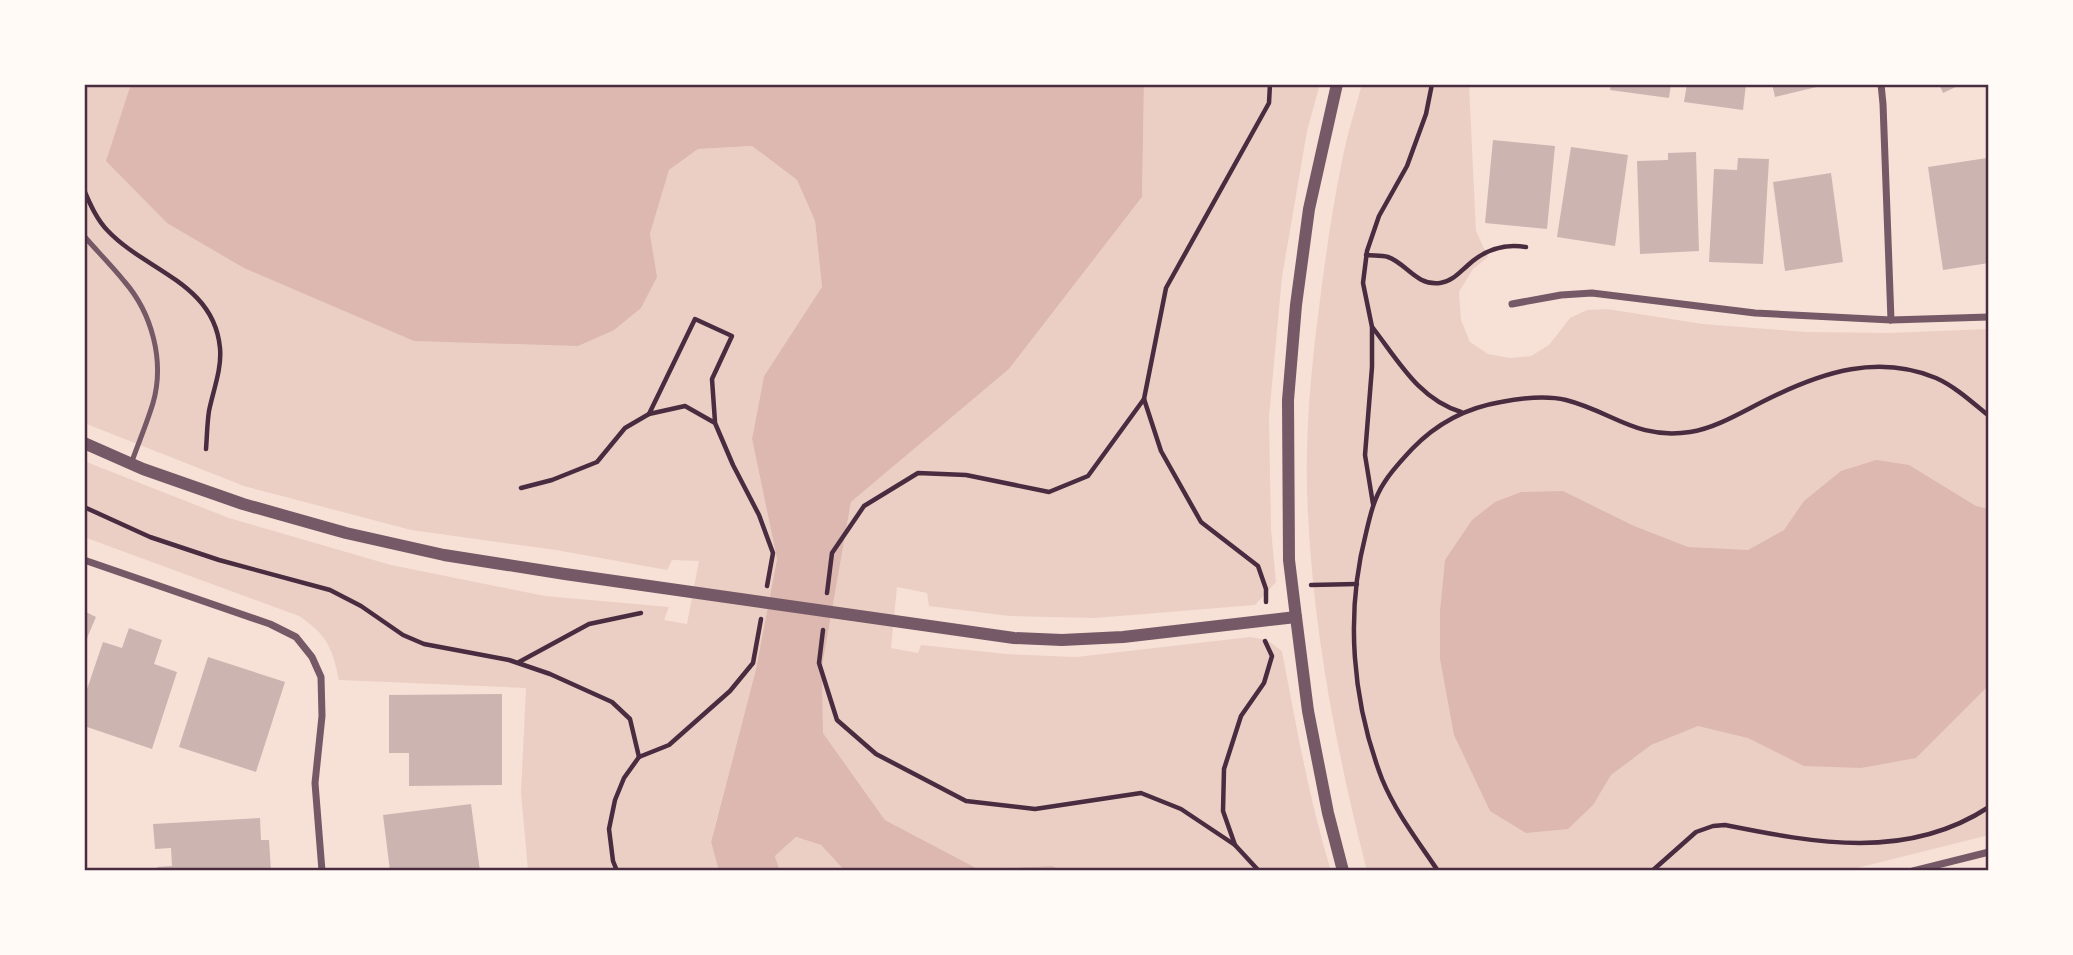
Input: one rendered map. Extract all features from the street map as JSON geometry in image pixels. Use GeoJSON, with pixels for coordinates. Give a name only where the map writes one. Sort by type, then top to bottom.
{"type":"FeatureCollection","features":[{"type":"Feature","properties":{"kind":"street"},"geometry":{"type":"LineString","coordinates":[[1337,84],[1309,209],[1294,319],[1288,400],[1289,560],[1308,710],[1328,814],[1343,871]]}},
{"type":"Feature","properties":{"kind":"street"},"geometry":{"type":"LineString","coordinates":[[1881,84],[1891,320]]}},
{"type":"Feature","properties":{"kind":"street"},"geometry":{"type":"LineString","coordinates":[[1512,304],[1561,295],[1592,293],[1755,313],[1891,320],[1989,317]]}},
{"type":"Feature","properties":{"kind":"street"},"geometry":{"type":"LineString","coordinates":[[84,443],[131,464],[243,504],[346,533],[432,553],[694,593],[1014,638],[1062,640],[1122,637],[1296,617]]}},
{"type":"Feature","properties":{"kind":"street"},"geometry":{"type":"LineString","coordinates":[[84,560],[270,624],[296,637],[312,657],[321,677],[322,716],[315,783],[321,871]]}},
{"type":"Feature","properties":{"kind":"street"},"geometry":{"type":"LineString","coordinates":[[1913,871],[1989,852]]}},
{"type":"Feature","properties":{"kind":"lane"},"geometry":{"type":"LineString","coordinates":[[84,236],[142,308],[153,333],[157,352],[158,375],[154,401],[131,464]]}},
{"type":"Feature","properties":{"kind":"path"},"geometry":{"type":"LineString","coordinates":[[1259,871],[1235,845],[1223,811],[1224,769],[1241,716],[1265,683],[1272,656],[1261,621],[1266,589],[1258,566],[1201,522],[1161,451],[1144,399],[1166,288],[1269,103],[1270,84]]}},
{"type":"Feature","properties":{"kind":"path"},"geometry":{"type":"LineString","coordinates":[[1373,505],[1365,455],[1372,367],[1372,327],[1363,283],[1366,255],[1379,216],[1407,166],[1426,114],[1432,84]]}},
{"type":"Feature","properties":{"kind":"path"},"geometry":{"type":"LineString","coordinates":[[84,190],[108,231],[188,289],[214,321],[221,351],[209,412],[206,449]]}},
{"type":"Feature","properties":{"kind":"path"},"geometry":{"type":"LineString","coordinates":[[1366,255],[1385,256],[1413,276],[1441,283],[1454,278],[1483,253],[1497,247],[1526,247]]}},
{"type":"Feature","properties":{"kind":"path"},"geometry":{"type":"LineString","coordinates":[[649,414],[695,319],[732,336],[712,379],[715,423],[759,515],[773,554],[766,588]]}},
{"type":"Feature","properties":{"kind":"path"},"geometry":{"type":"LineString","coordinates":[[1372,327],[1420,388],[1444,406],[1462,412]]}},
{"type":"Feature","properties":{"kind":"path"},"geometry":{"type":"LineString","coordinates":[[1438,871],[1394,806],[1382,778],[1364,719],[1353,636],[1357,584],[1373,505],[1384,483],[1434,428],[1462,412],[1499,402],[1536,397],[1564,400],[1634,428],[1665,434],[1693,431],[1717,423],[1797,384],[1833,371],[1861,368],[1904,369],[1937,379],[1989,416]]}},
{"type":"Feature","properties":{"kind":"path"},"geometry":{"type":"LineString","coordinates":[[521,488],[552,480],[597,461],[625,428],[649,414],[685,406],[715,423]]}},
{"type":"Feature","properties":{"kind":"path"},"geometry":{"type":"LineString","coordinates":[[84,507],[150,537],[219,560],[330,590],[403,635],[424,644],[519,663],[550,674],[612,702],[630,719],[639,757]]}},
{"type":"Feature","properties":{"kind":"path"},"geometry":{"type":"LineString","coordinates":[[1292,586],[1357,584]]}},
{"type":"Feature","properties":{"kind":"path"},"geometry":{"type":"LineString","coordinates":[[519,663],[589,624],[641,613]]}},
{"type":"Feature","properties":{"kind":"path"},"geometry":{"type":"LineString","coordinates":[[617,871],[613,862],[609,829],[615,800],[624,778],[639,757],[669,745],[730,691],[753,663],[762,613]]}},
{"type":"Feature","properties":{"kind":"path"},"geometry":{"type":"LineString","coordinates":[[1652,871],[1696,832],[1713,826],[1725,825],[1822,842],[1897,842],[1933,833],[1989,807]]}},
{"type":"Feature","properties":{"kind":"shaded area"},"geometry":{"type":"Polygon","coordinates":[[[84,84],[414,84],[656,277],[650,234],[669,170],[698,149],[752,146],[797,180],[815,221],[822,288],[764,376],[752,439],[777,559],[756,669],[711,841],[719,871],[528,871],[521,792],[526,688],[339,680],[327,643],[316,629],[299,616],[84,537],[84,461],[229,518],[391,565],[545,596],[669,607],[664,620],[687,624],[699,561],[672,560],[667,570],[556,550],[411,530],[244,486],[84,423],[84,84]]]}},
{"type":"Feature","properties":{"kind":"shaded area"},"geometry":{"type":"Polygon","coordinates":[[[131,84],[1144,84],[1142,197],[1009,369],[851,502],[822,667],[823,733],[885,820],[978,869],[1052,866],[1065,871],[845,871],[821,845],[796,837],[775,856],[780,871],[719,871],[711,842],[756,669],[777,559],[752,439],[764,376],[822,287],[815,221],[797,180],[752,146],[698,149],[669,170],[650,234],[657,277],[641,308],[614,330],[578,346],[414,341],[244,268],[167,223],[106,161],[131,84]]]}},
{"type":"Feature","properties":{"kind":"shaded area"},"geometry":{"type":"Polygon","coordinates":[[[1144,84],[1320,84],[1307,131],[1282,277],[1269,417],[1271,529],[1276,582],[1255,605],[1095,618],[1009,616],[929,606],[927,593],[897,587],[891,648],[918,653],[921,645],[1006,654],[1076,657],[1250,637],[1267,640],[1282,651],[1310,789],[1331,871],[1065,871],[1052,866],[978,869],[885,820],[823,733],[822,667],[851,502],[1009,369],[1142,197],[1144,84]]]}},
{"type":"Feature","properties":{"kind":"shaded area"},"geometry":{"type":"Polygon","coordinates":[[[1362,84],[1469,84],[1476,231],[1488,257],[1473,269],[1459,292],[1461,320],[1470,342],[1488,354],[1510,358],[1531,356],[1549,345],[1570,318],[1587,310],[1607,309],[1703,324],[1806,332],[1889,333],[1989,329],[1989,835],[1845,871],[1367,871],[1346,783],[1321,650],[1311,560],[1307,463],[1311,386],[1326,253],[1344,151],[1362,84]]]}},
{"type":"Feature","properties":{"kind":"shaded area"},"geometry":{"type":"Polygon","coordinates":[[[1876,460],[1909,465],[1976,506],[1989,509],[1989,685],[1916,758],[1861,768],[1804,766],[1748,738],[1698,726],[1651,745],[1611,775],[1593,805],[1568,829],[1526,833],[1490,811],[1454,735],[1440,659],[1440,611],[1445,560],[1472,520],[1495,502],[1521,492],[1563,491],[1634,526],[1688,547],[1748,550],[1784,530],[1804,501],[1841,471],[1876,460]]]}},
{"type":"Feature","properties":{"kind":"shaded area"},"geometry":{"type":"Polygon","coordinates":[[[796,837],[821,845],[845,871],[780,871],[775,856],[796,837]]]}},
{"type":"Feature","properties":{"kind":"building"},"geometry":{"type":"Polygon","coordinates":[[[1611,84],[1671,84],[1669,98],[1610,90],[1611,84]]]}},
{"type":"Feature","properties":{"kind":"building"},"geometry":{"type":"Polygon","coordinates":[[[1687,84],[1746,84],[1743,110],[1684,102],[1687,84]]]}},
{"type":"Feature","properties":{"kind":"building"},"geometry":{"type":"Polygon","coordinates":[[[1772,84],[1825,84],[1825,85],[1775,97],[1772,84]]]}},
{"type":"Feature","properties":{"kind":"building"},"geometry":{"type":"Polygon","coordinates":[[[1939,84],[1962,84],[1943,93],[1939,84]]]}},
{"type":"Feature","properties":{"kind":"building"},"geometry":{"type":"Polygon","coordinates":[[[1493,140],[1555,146],[1547,229],[1485,223],[1493,140]]]}},
{"type":"Feature","properties":{"kind":"building"},"geometry":{"type":"Polygon","coordinates":[[[1571,147],[1628,155],[1615,246],[1557,237],[1571,147]]]}},
{"type":"Feature","properties":{"kind":"building"},"geometry":{"type":"Polygon","coordinates":[[[1696,152],[1699,251],[1640,254],[1637,161],[1668,160],[1668,153],[1696,152]]]}},
{"type":"Feature","properties":{"kind":"building"},"geometry":{"type":"Polygon","coordinates":[[[1738,158],[1769,159],[1763,264],[1709,262],[1714,169],[1737,170],[1738,158]]]}},
{"type":"Feature","properties":{"kind":"building"},"geometry":{"type":"Polygon","coordinates":[[[1987,158],[1989,263],[1943,270],[1928,167],[1987,158]]]}},
{"type":"Feature","properties":{"kind":"building"},"geometry":{"type":"Polygon","coordinates":[[[1831,173],[1843,262],[1785,271],[1773,182],[1831,173]]]}},
{"type":"Feature","properties":{"kind":"building"},"geometry":{"type":"Polygon","coordinates":[[[84,611],[96,617],[84,645],[84,611]]]}},
{"type":"Feature","properties":{"kind":"building"},"geometry":{"type":"Polygon","coordinates":[[[129,628],[162,640],[154,664],[177,672],[152,749],[84,726],[84,698],[103,642],[122,648],[129,628]]]}},
{"type":"Feature","properties":{"kind":"building"},"geometry":{"type":"Polygon","coordinates":[[[208,657],[285,682],[256,772],[179,747],[208,657]]]}},
{"type":"Feature","properties":{"kind":"building"},"geometry":{"type":"Polygon","coordinates":[[[502,694],[502,785],[409,786],[409,753],[389,753],[389,695],[502,694]]]}},
{"type":"Feature","properties":{"kind":"building"},"geometry":{"type":"Polygon","coordinates":[[[471,804],[480,871],[390,871],[383,815],[471,804]]]}},
{"type":"Feature","properties":{"kind":"building"},"geometry":{"type":"Polygon","coordinates":[[[260,818],[261,840],[269,840],[271,871],[157,871],[157,867],[172,866],[171,848],[155,849],[153,824],[260,818]]]}}]}
